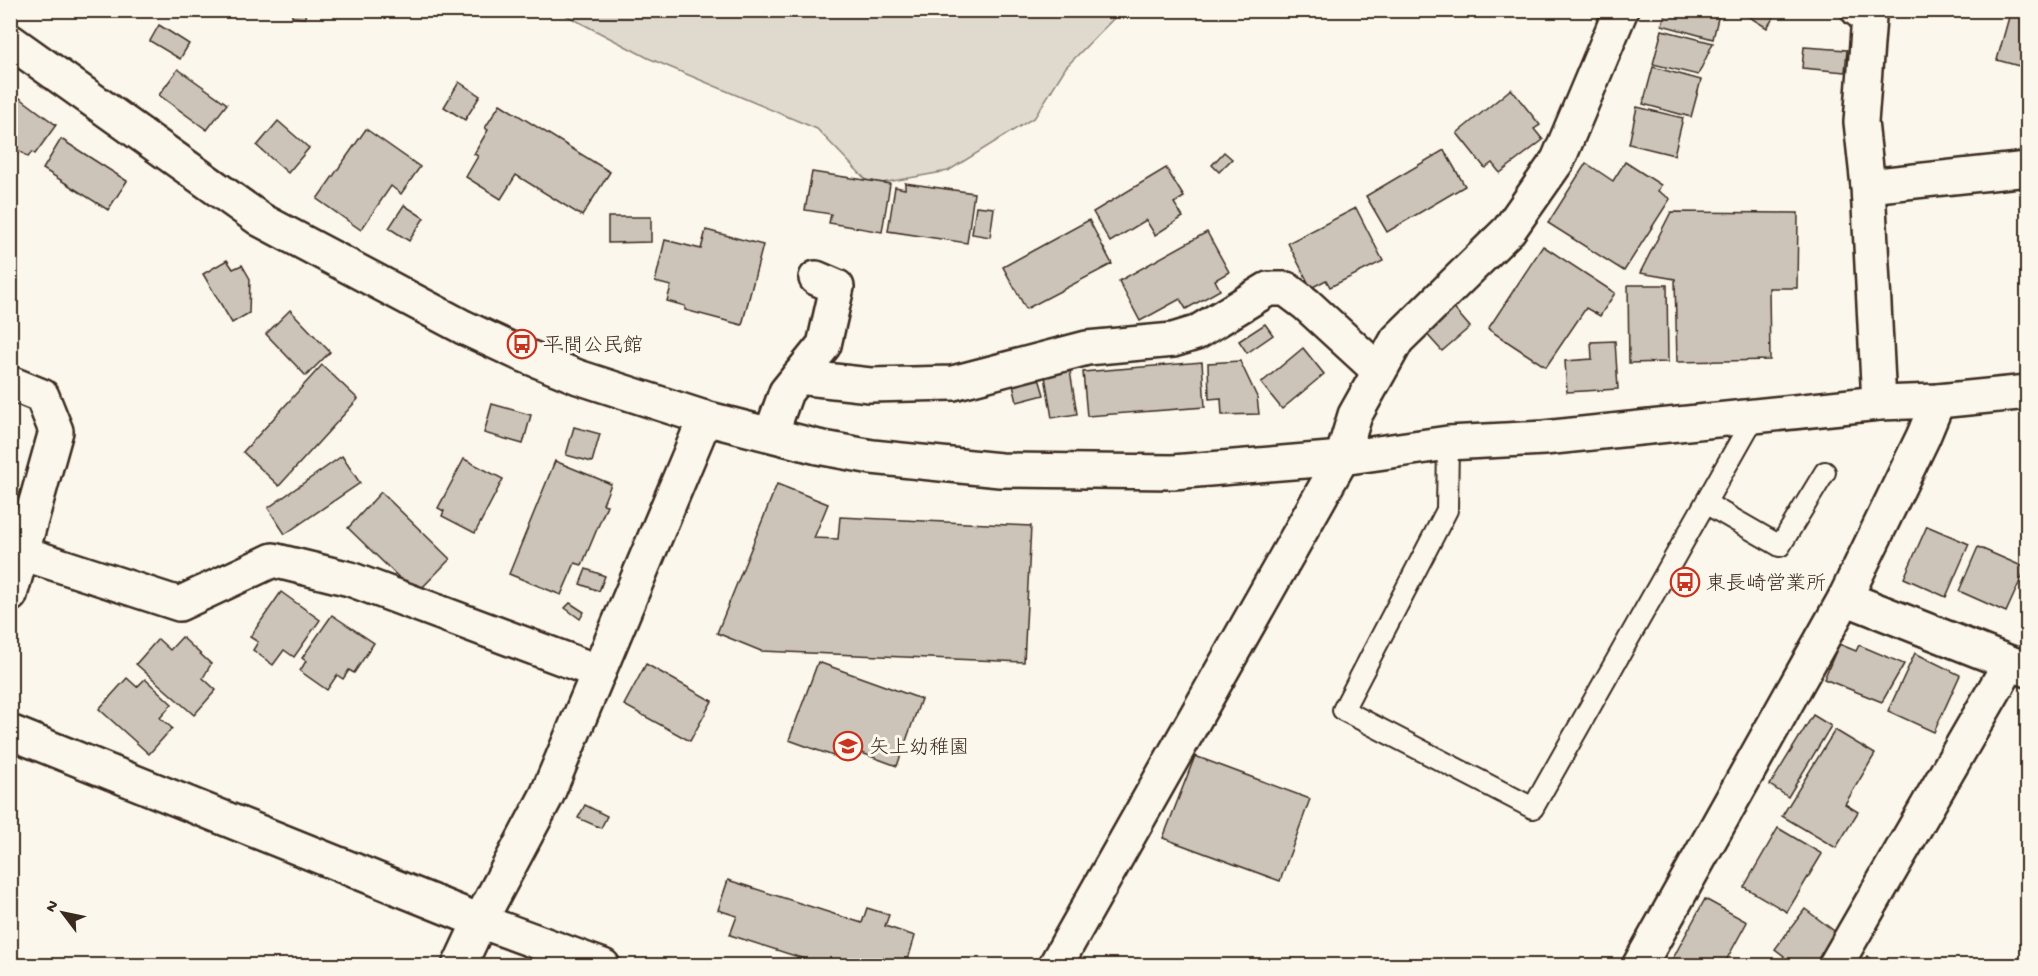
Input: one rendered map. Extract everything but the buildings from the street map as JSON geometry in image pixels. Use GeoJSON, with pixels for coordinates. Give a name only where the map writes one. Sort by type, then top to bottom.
{"type":"FeatureCollection","features":[{"type":"Feature","properties":{"kind":"street"},"geometry":{"type":"LineString","coordinates":[[1055,966],[1342,458],[1355,415],[1397,340],[1509,230],[1558,160],[1621,10]]}},
{"type":"Feature","properties":{"kind":"street"},"geometry":{"type":"LineString","coordinates":[[1858,10],[1869,17],[1861,122],[1868,186],[1879,403]]}},
{"type":"Feature","properties":{"kind":"street"},"geometry":{"type":"LineString","coordinates":[[10,41],[261,220],[463,327],[578,377],[705,418],[818,447],[872,457],[999,470],[1173,472],[1342,458],[1448,443],[1544,438],[1879,403],[1938,401],[2028,392]]}},
{"type":"Feature","properties":{"kind":"street"},"geometry":{"type":"LineString","coordinates":[[1868,186],[2028,169]]}},
{"type":"Feature","properties":{"kind":"street"},"geometry":{"type":"LineString","coordinates":[[771,434],[786,392],[824,345],[837,287],[816,278]]}},
{"type":"Feature","properties":{"kind":"street"},"geometry":{"type":"LineString","coordinates":[[798,377],[870,385],[953,383],[1087,348],[1173,340],[1196,333],[1268,289],[1286,289],[1306,304],[1379,371]]}},
{"type":"Feature","properties":{"kind":"street"},"geometry":{"type":"LineString","coordinates":[[10,383],[42,396],[56,431],[10,595]]}},
{"type":"Feature","properties":{"kind":"street"},"geometry":{"type":"LineString","coordinates":[[1639,966],[1845,598],[1923,437],[1938,401]]}},
{"type":"Feature","properties":{"kind":"street"},"geometry":{"type":"LineString","coordinates":[[459,966],[480,921],[548,795],[705,418]]}},
{"type":"Feature","properties":{"kind":"street"},"geometry":{"type":"LineString","coordinates":[[22,553],[179,604],[273,560],[350,579],[599,672]]}},
{"type":"Feature","properties":{"kind":"street"},"geometry":{"type":"LineString","coordinates":[[1835,966],[2019,667],[1845,598]]}},
{"type":"Feature","properties":{"kind":"street"},"geometry":{"type":"LineString","coordinates":[[10,732],[480,921],[603,966]]}},
{"type":"Feature","properties":{"kind":"lane"},"geometry":{"type":"LineString","coordinates":[[1448,443],[1447,510],[1343,711],[1533,808],[1707,504],[1755,415]]}},
{"type":"Feature","properties":{"kind":"lane"},"geometry":{"type":"LineString","coordinates":[[1707,504],[1780,546],[1825,472]]}},
{"type":"Feature","properties":{"kind":"shaded area"},"geometry":{"type":"Polygon","coordinates":[[[1117,10],[1118,14],[1066,67],[1035,117],[948,171],[871,185],[817,129],[648,58],[558,11],[1117,10]]]}},
{"type":"Feature","properties":{"kind":"place","name":"平間公民館"},"geometry":{"type":"Point","coordinates":[522,344]}},
{"type":"Feature","properties":{"kind":"place","name":"東長崎営業所"},"geometry":{"type":"Point","coordinates":[1685,582]}},
{"type":"Feature","properties":{"kind":"place","name":"矢上幼稚園"},"geometry":{"type":"Point","coordinates":[848,746]}}]}
